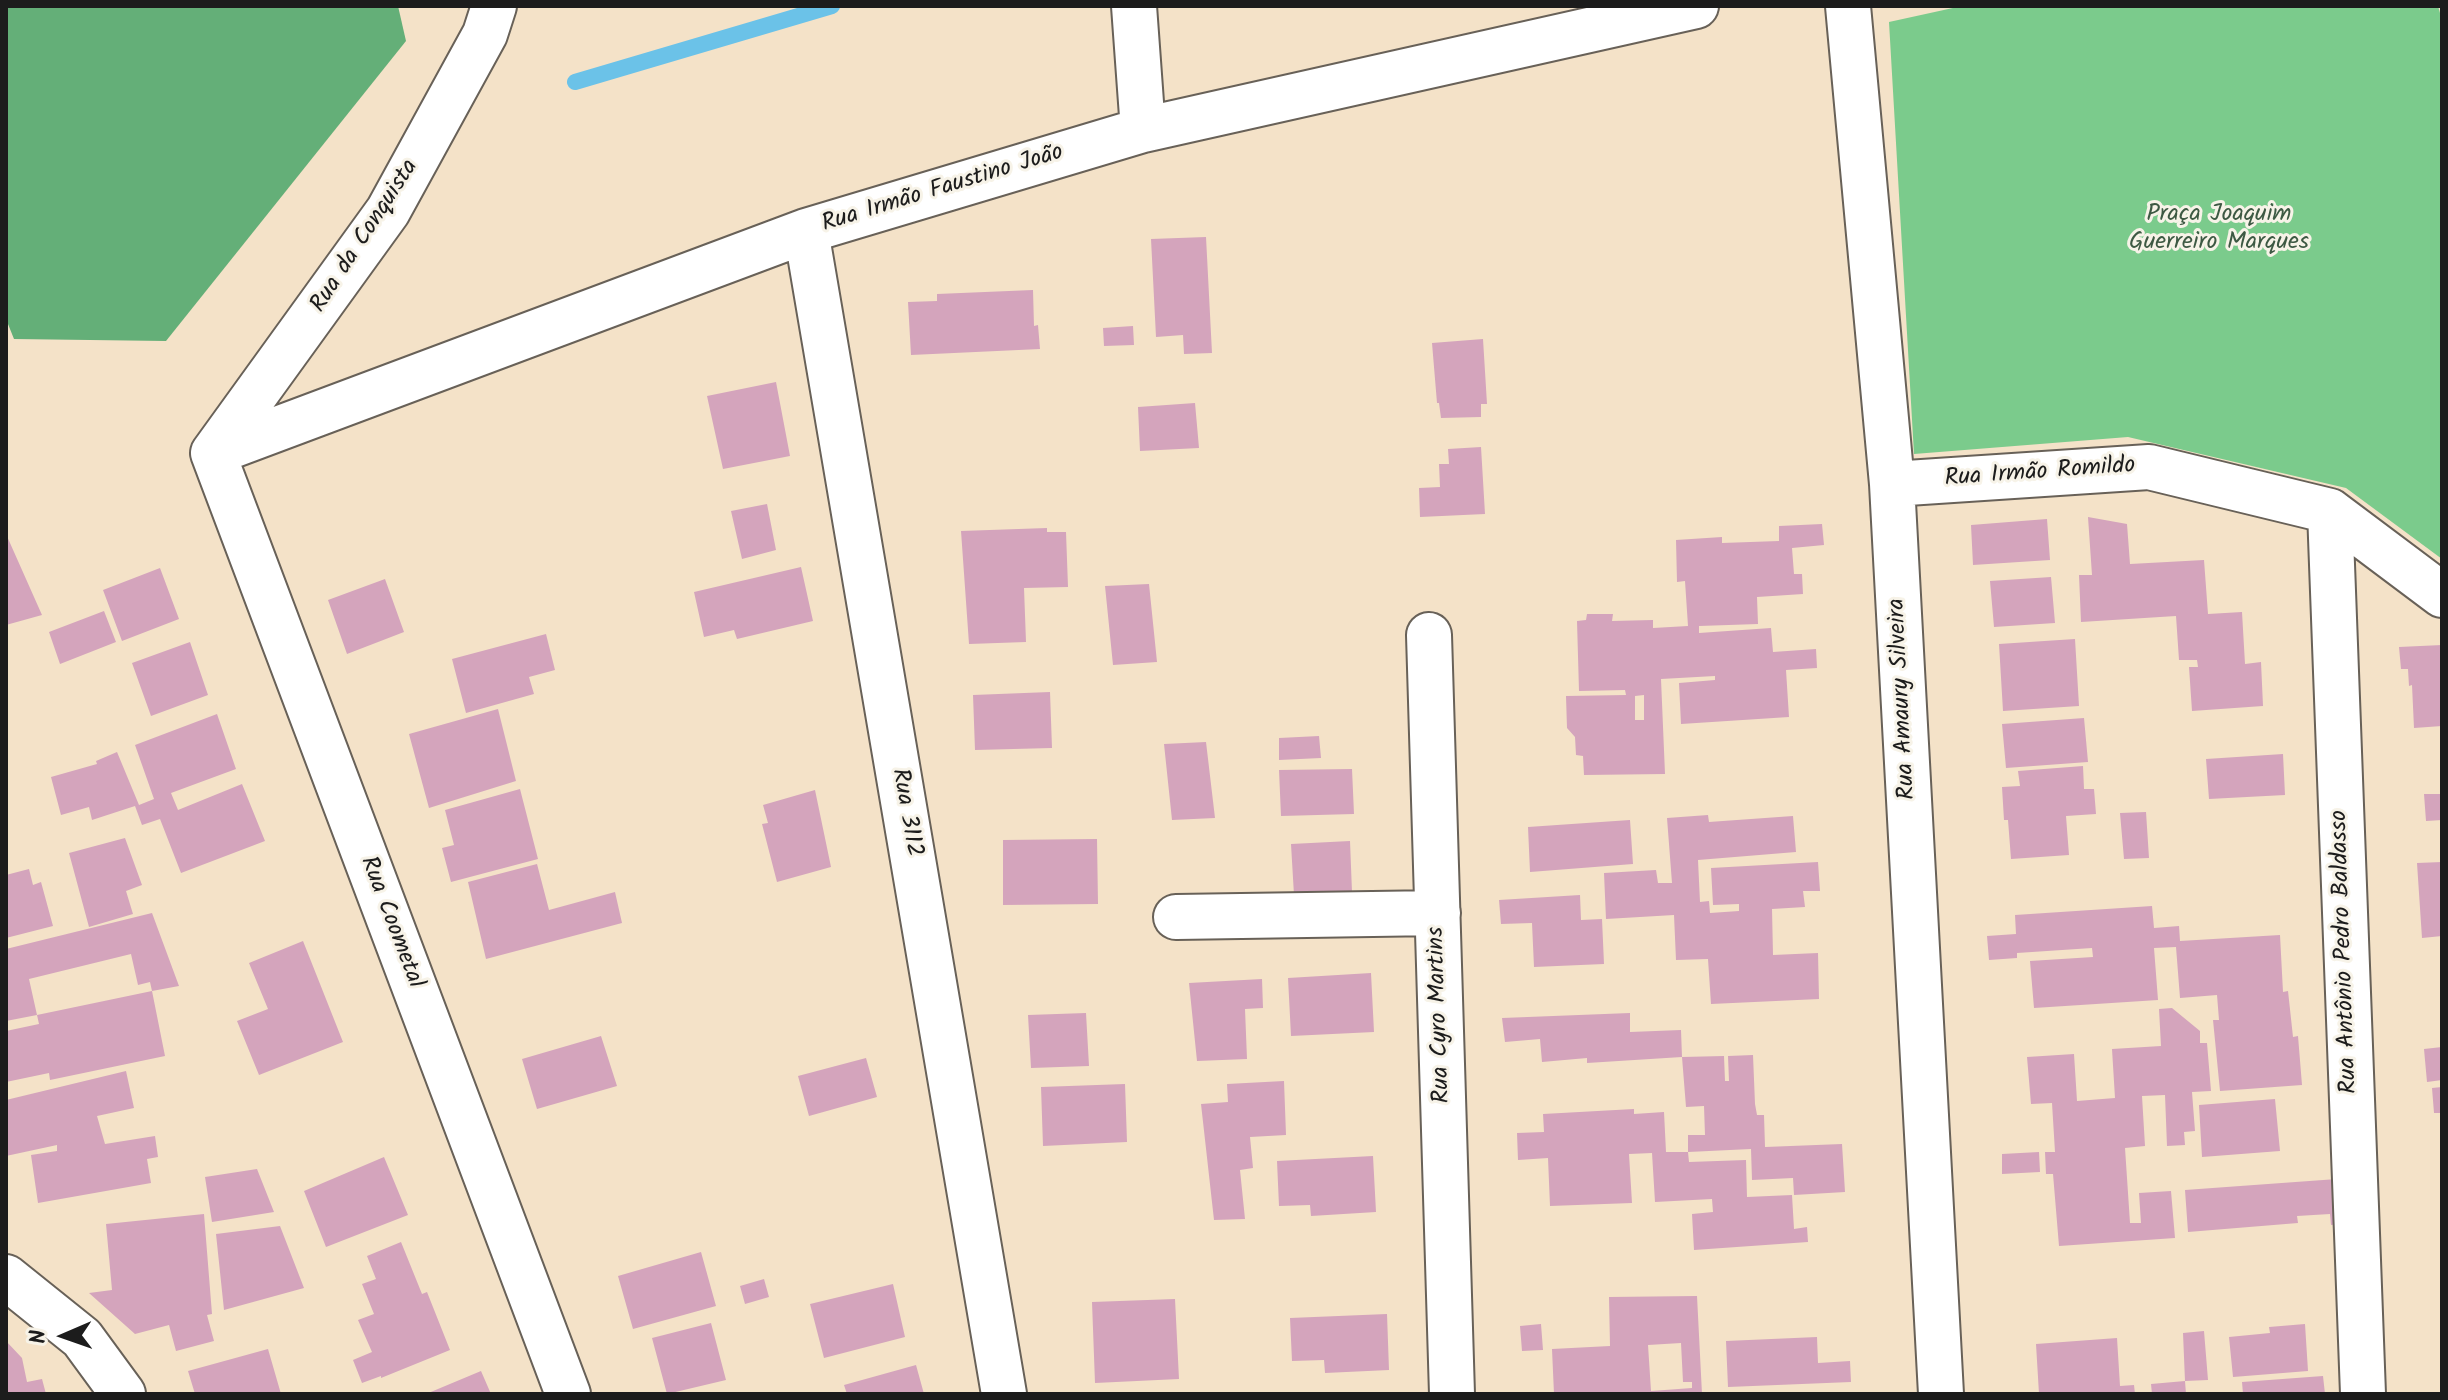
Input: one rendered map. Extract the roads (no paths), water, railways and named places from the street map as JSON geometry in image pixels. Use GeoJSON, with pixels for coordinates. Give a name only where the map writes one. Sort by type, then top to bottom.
{"type":"FeatureCollection","features":[{"type":"Feature","properties":{"kind":"street","name":"Rua da Conquista"},"geometry":{"type":"LineString","coordinates":[[213,453],[388,211],[485,34],[494,6]]}},
{"type":"Feature","properties":{"kind":"street"},"geometry":{"type":"LineString","coordinates":[[1134,6],[1143,130]]}},
{"type":"Feature","properties":{"kind":"street","name":"Rua Irmão Faustino João"},"geometry":{"type":"LineString","coordinates":[[213,453],[806,231],[1143,130],[1696,6]]}},
{"type":"Feature","properties":{"kind":"street","name":"Rua Amaury Silveira"},"geometry":{"type":"LineString","coordinates":[[1848,6],[1892,484],[1941,1394]]}},
{"type":"Feature","properties":{"kind":"street","name":"Rua 3112"},"geometry":{"type":"LineString","coordinates":[[806,231],[1004,1394]]}},
{"type":"Feature","properties":{"kind":"street","name":"Rua Coometal"},"geometry":{"type":"LineString","coordinates":[[213,453],[568,1394]]}},
{"type":"Feature","properties":{"kind":"street","name":"Rua Irmão Romildo"},"geometry":{"type":"LineString","coordinates":[[1892,484],[2149,467],[2330,511],[2442,595]]}},
{"type":"Feature","properties":{"kind":"street","name":"Rua Antônio Pedro Baldasso"},"geometry":{"type":"LineString","coordinates":[[2330,511],[2363,1394]]}},
{"type":"Feature","properties":{"kind":"street","name":"Rua Cyro Martins"},"geometry":{"type":"LineString","coordinates":[[1429,635],[1452,1394]]}},
{"type":"Feature","properties":{"kind":"street"},"geometry":{"type":"LineString","coordinates":[[1176,917],[1438,913]]}},
{"type":"Feature","properties":{"kind":"street"},"geometry":{"type":"LineString","coordinates":[[6,1277],[82,1338],[123,1394]]}},
{"type":"Feature","properties":{"kind":"waterway"},"geometry":{"type":"LineString","coordinates":[[575,82],[832,6]]}},
{"type":"Feature","properties":{"kind":"park label","name":"Praça Joaquim Guerreiro Marques"},"geometry":{"type":"Point","coordinates":[2219,230]}}]}
